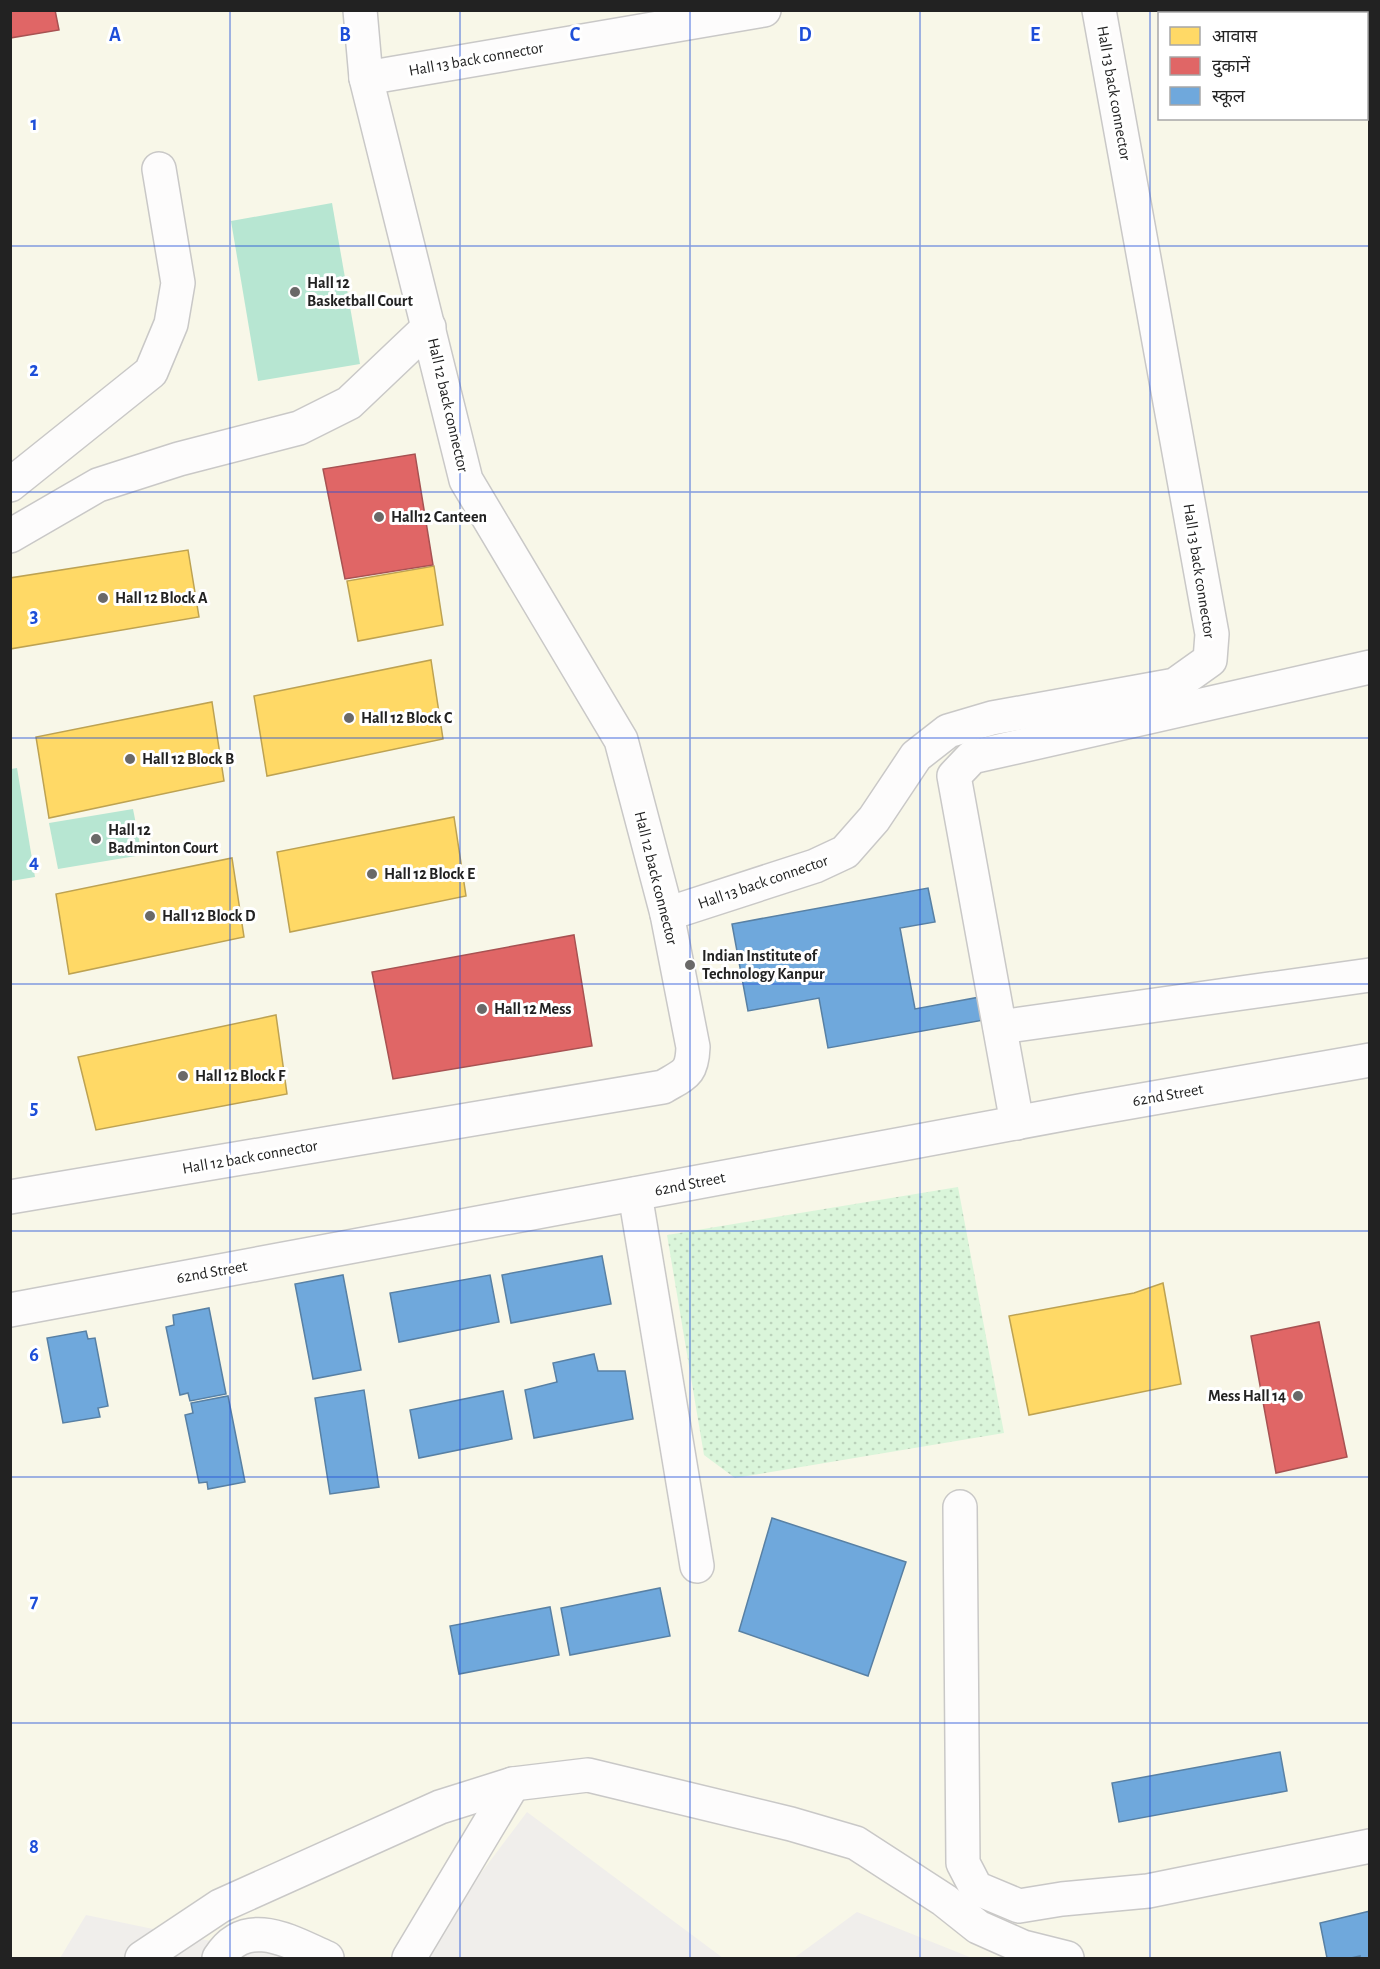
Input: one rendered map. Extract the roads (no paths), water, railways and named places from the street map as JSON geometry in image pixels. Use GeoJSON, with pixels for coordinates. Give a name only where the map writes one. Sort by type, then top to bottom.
{"type":"FeatureCollection","features":[{"type":"Feature","properties":{"kind":"street","name":"Hall 12 back connector"},"geometry":{"type":"LineString","coordinates":[[10,1197],[663,1087],[687,1074],[692,1064],[693,1047],[667,914],[621,740],[466,480],[366,78],[360,10]]}},
{"type":"Feature","properties":{"kind":"street","name":"Hall 13 back connector"},"geometry":{"type":"LineString","coordinates":[[366,78],[764,10]]}},
{"type":"Feature","properties":{"kind":"street","name":"Hall 13 back connector"},"geometry":{"type":"LineString","coordinates":[[667,914],[815,866],[845,852],[874,819],[916,756],[948,731],[992,718],[1175,685],[1210,660],[1212,634],[1100,10]]}},
{"type":"Feature","properties":{"kind":"street"},"geometry":{"type":"LineString","coordinates":[[10,485],[151,372],[171,324],[178,283],[159,169]]}},
{"type":"Feature","properties":{"kind":"street","name":"Hall 12 back connector"},"geometry":{"type":"LineString","coordinates":[[10,536],[98,484],[179,459],[299,428],[349,403],[429,327]]}},
{"type":"Feature","properties":{"kind":"street"},"geometry":{"type":"LineString","coordinates":[[1017,1123],[954,776],[972,757],[1370,667]]}},
{"type":"Feature","properties":{"kind":"street"},"geometry":{"type":"LineString","coordinates":[[1000,1027],[1370,975]]}},
{"type":"Feature","properties":{"kind":"street","name":"62nd Street"},"geometry":{"type":"LineString","coordinates":[[10,1310],[1017,1123],[1370,1060]]}},
{"type":"Feature","properties":{"kind":"street"},"geometry":{"type":"LineString","coordinates":[[634,1194],[697,1566]]}},
{"type":"Feature","properties":{"kind":"street"},"geometry":{"type":"LineString","coordinates":[[960,1507],[963,1863],[976,1888],[1019,1906],[1062,1899],[1148,1891],[1370,1846]]}},
{"type":"Feature","properties":{"kind":"street"},"geometry":{"type":"LineString","coordinates":[[142,1959],[220,1906],[440,1807],[513,1784],[588,1775],[791,1824],[856,1844],[944,1900],[978,1928],[1023,1947],[1067,1959]]}},
{"type":"Feature","properties":{"kind":"street"},"geometry":{"type":"LineString","coordinates":[[409,1959],[513,1784]]}},
{"type":"Feature","properties":{"kind":"street"},"geometry":{"type":"LineString","coordinates":[[219,1959],[234,1942],[254,1934],[274,1935],[327,1959]]}},
{"type":"Feature","properties":{"kind":"place","name":"Hall 12 Basketball Court"},"geometry":{"type":"Point","coordinates":[295,292]}},
{"type":"Feature","properties":{"kind":"place","name":"Hall12 Canteen"},"geometry":{"type":"Point","coordinates":[379,517]}},
{"type":"Feature","properties":{"kind":"place","name":"Hall 12 Block A"},"geometry":{"type":"Point","coordinates":[103,598]}},
{"type":"Feature","properties":{"kind":"place","name":"Hall 12 Block C"},"geometry":{"type":"Point","coordinates":[349,718]}},
{"type":"Feature","properties":{"kind":"place","name":"Hall 12 Block B"},"geometry":{"type":"Point","coordinates":[130,759]}},
{"type":"Feature","properties":{"kind":"place","name":"Hall 12 Badminton Court"},"geometry":{"type":"Point","coordinates":[96,839]}},
{"type":"Feature","properties":{"kind":"place","name":"Hall 12 Block E"},"geometry":{"type":"Point","coordinates":[372,874]}},
{"type":"Feature","properties":{"kind":"place","name":"Hall 12 Block D"},"geometry":{"type":"Point","coordinates":[150,916]}},
{"type":"Feature","properties":{"kind":"place","name":"Indian Institute of Technology Kanpur"},"geometry":{"type":"Point","coordinates":[690,965]}},
{"type":"Feature","properties":{"kind":"place","name":"Hall 12 Mess"},"geometry":{"type":"Point","coordinates":[482,1009]}},
{"type":"Feature","properties":{"kind":"place","name":"Hall 12 Block F"},"geometry":{"type":"Point","coordinates":[183,1076]}},
{"type":"Feature","properties":{"kind":"place","name":"Mess Hall 14"},"geometry":{"type":"Point","coordinates":[1298,1396]}}]}
